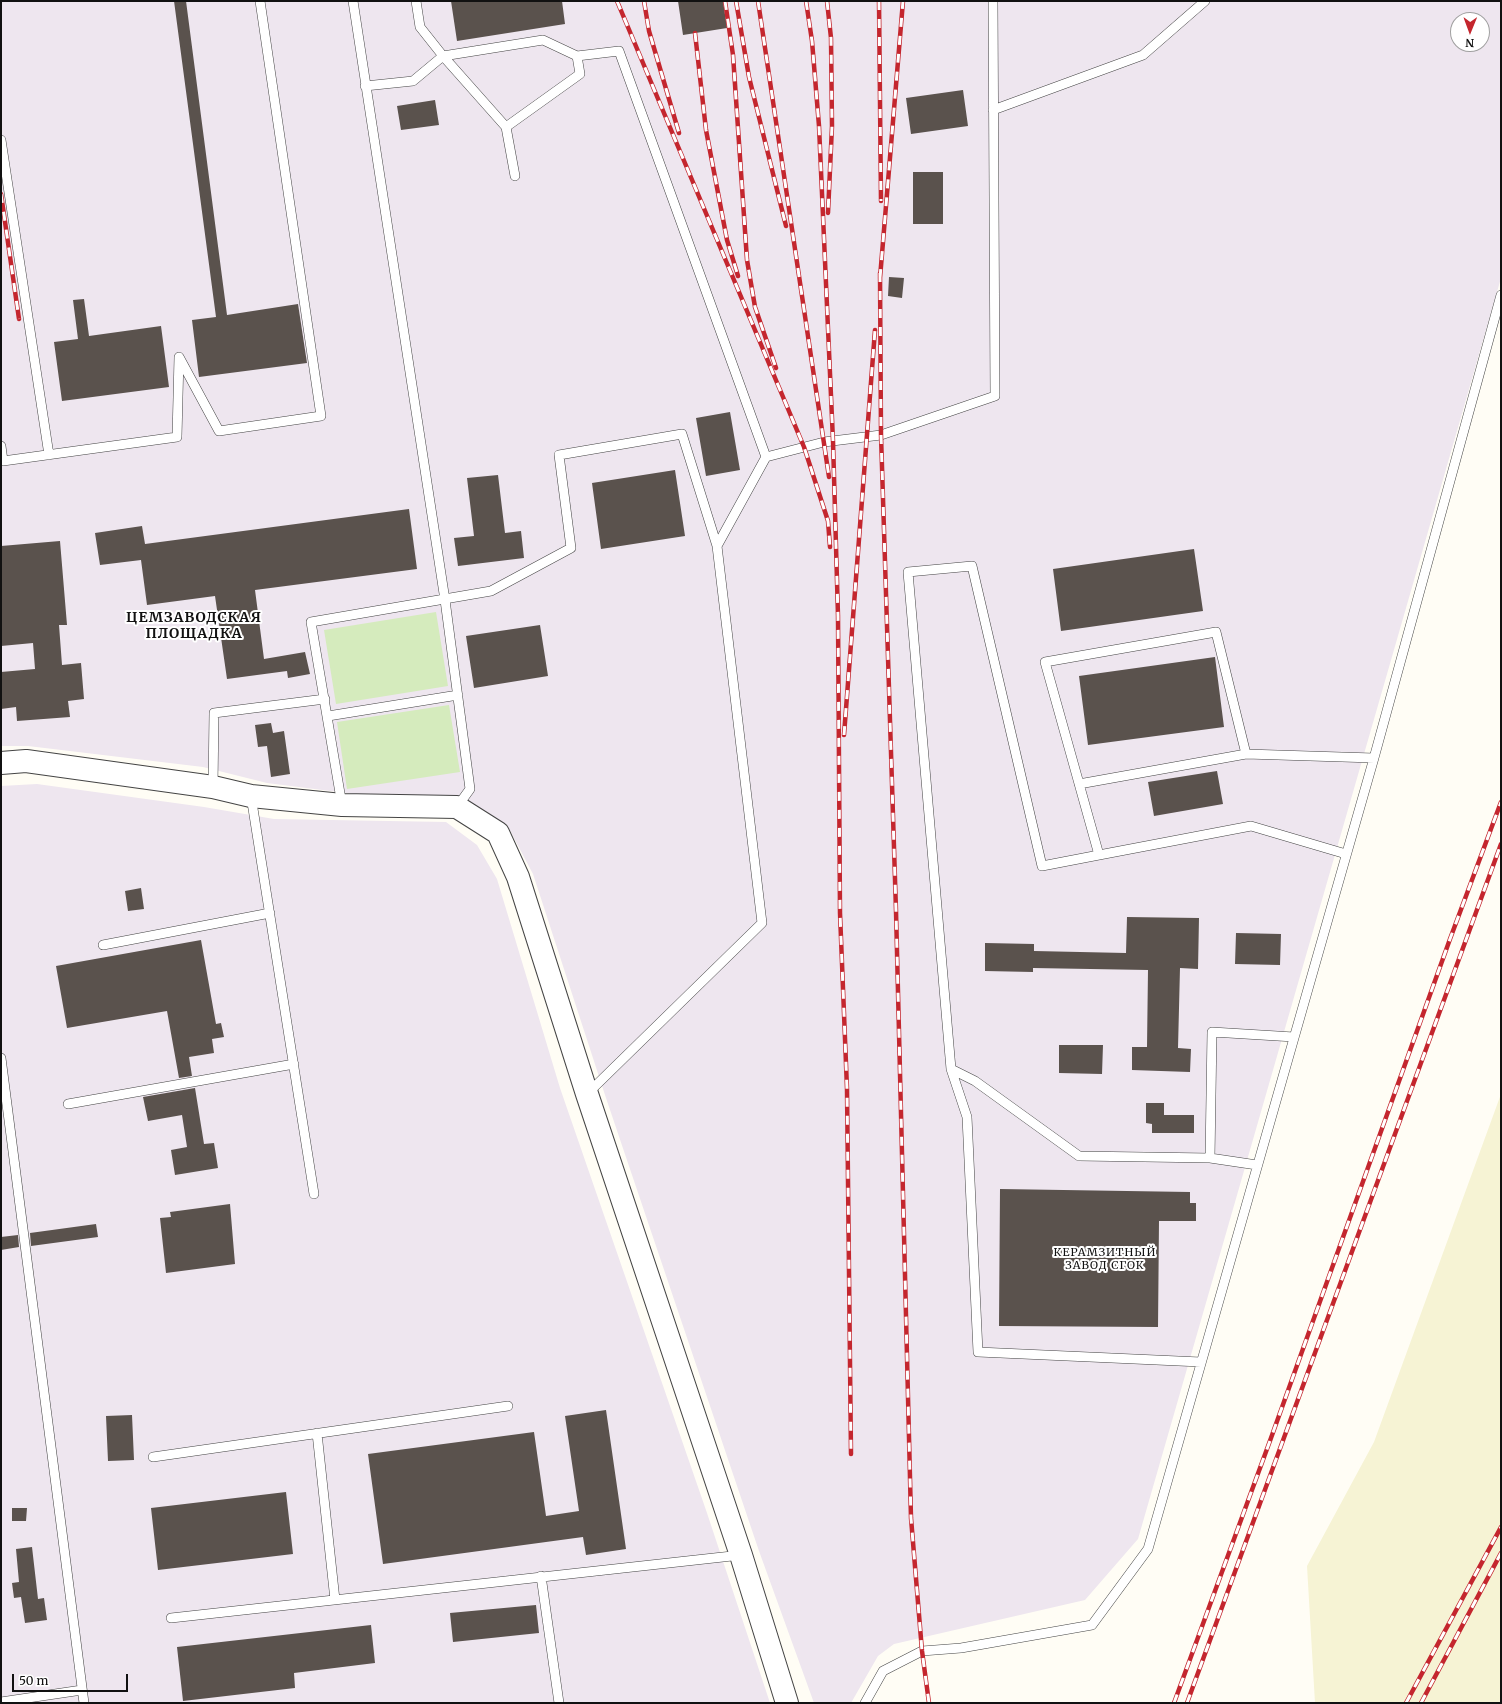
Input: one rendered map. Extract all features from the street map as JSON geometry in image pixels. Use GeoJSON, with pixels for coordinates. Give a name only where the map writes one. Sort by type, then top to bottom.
{"type":"FeatureCollection","features":[{"type":"Feature","properties":{"kind":"street"},"geometry":{"type":"LineString","coordinates":[[1,763],[26,761],[213,787],[251,796],[342,805],[457,807],[498,833],[518,877],[587,1094],[741,1555],[787,1703]]}},
{"type":"Feature","properties":{"kind":"lane"},"geometry":{"type":"LineString","coordinates":[[1,446],[3,461],[177,436],[179,357],[219,431],[321,416],[260,1]]}},
{"type":"Feature","properties":{"kind":"lane"},"geometry":{"type":"LineString","coordinates":[[353,1],[445,600],[458,695],[470,789],[457,807]]}},
{"type":"Feature","properties":{"kind":"lane"},"geometry":{"type":"LineString","coordinates":[[416,1],[420,27],[506,127],[515,176]]}},
{"type":"Feature","properties":{"kind":"lane"},"geometry":{"type":"LineString","coordinates":[[717,546],[766,457],[824,442],[881,435],[995,396],[993,1]]}},
{"type":"Feature","properties":{"kind":"lane"},"geometry":{"type":"LineString","coordinates":[[993,110],[1143,55],[1205,1]]}},
{"type":"Feature","properties":{"kind":"lane"},"geometry":{"type":"LineString","coordinates":[[366,86],[413,81],[444,56],[543,40],[577,56],[619,51],[766,457]]}},
{"type":"Feature","properties":{"kind":"lane"},"geometry":{"type":"LineString","coordinates":[[506,127],[580,74],[577,56]]}},
{"type":"Feature","properties":{"kind":"lane"},"geometry":{"type":"LineString","coordinates":[[1,140],[50,455]]}},
{"type":"Feature","properties":{"kind":"lane"},"geometry":{"type":"LineString","coordinates":[[865,1703],[883,1671],[922,1651],[961,1648],[1092,1625],[1148,1549],[1374,758],[1501,295]]}},
{"type":"Feature","properties":{"kind":"lane"},"geometry":{"type":"LineString","coordinates":[[342,805],[311,622],[491,591],[572,548],[558,455],[682,434],[717,546],[762,923],[587,1094]]}},
{"type":"Feature","properties":{"kind":"lane"},"geometry":{"type":"LineString","coordinates":[[1201,1362],[978,1352],[967,1118],[951,1069],[908,572],[972,566],[1042,866],[1251,826],[1346,854]]}},
{"type":"Feature","properties":{"kind":"lane"},"geometry":{"type":"LineString","coordinates":[[1099,855],[1045,662],[1216,632],[1246,754]]}},
{"type":"Feature","properties":{"kind":"lane"},"geometry":{"type":"LineString","coordinates":[[328,716],[458,695]]}},
{"type":"Feature","properties":{"kind":"lane"},"geometry":{"type":"LineString","coordinates":[[213,787],[214,713],[325,699]]}},
{"type":"Feature","properties":{"kind":"lane"},"geometry":{"type":"LineString","coordinates":[[1079,784],[1246,754],[1374,758]]}},
{"type":"Feature","properties":{"kind":"lane"},"geometry":{"type":"LineString","coordinates":[[251,796],[314,1194]]}},
{"type":"Feature","properties":{"kind":"lane"},"geometry":{"type":"LineString","coordinates":[[103,945],[270,913]]}},
{"type":"Feature","properties":{"kind":"lane"},"geometry":{"type":"LineString","coordinates":[[1210,1158],[1212,1032],[1294,1036]]}},
{"type":"Feature","properties":{"kind":"lane"},"geometry":{"type":"LineString","coordinates":[[1,1058],[84,1703]]}},
{"type":"Feature","properties":{"kind":"lane"},"geometry":{"type":"LineString","coordinates":[[68,1104],[294,1064]]}},
{"type":"Feature","properties":{"kind":"lane"},"geometry":{"type":"LineString","coordinates":[[951,1069],[975,1081],[1079,1156],[1210,1158],[1258,1165]]}},
{"type":"Feature","properties":{"kind":"lane"},"geometry":{"type":"LineString","coordinates":[[153,1457],[508,1406]]}},
{"type":"Feature","properties":{"kind":"lane"},"geometry":{"type":"LineString","coordinates":[[317,1433],[334,1600]]}},
{"type":"Feature","properties":{"kind":"lane"},"geometry":{"type":"LineString","coordinates":[[171,1618],[741,1555]]}},
{"type":"Feature","properties":{"kind":"lane"},"geometry":{"type":"LineString","coordinates":[[541,1576],[558,1703]]}},
{"type":"Feature","properties":{"kind":"lane"},"geometry":{"type":"LineString","coordinates":[[1,1702],[82,1690]]}},
{"type":"Feature","properties":{"kind":"shaded area"},"geometry":{"type":"Polygon","coordinates":[[[1,1],[1501,1],[1501,278],[1138,1539],[1085,1600],[894,1644],[878,1656],[851,1703],[814,1703],[759,1551],[606,1098],[533,874],[507,825],[451,796],[362,795],[267,783],[203,767],[28,746],[1,746],[1,1]]]}},
{"type":"Feature","properties":{"kind":"shaded area"},"geometry":{"type":"Polygon","coordinates":[[[37,784],[204,807],[274,819],[446,822],[477,845],[497,879],[560,1088],[707,1513],[770,1703],[1,1703],[1,786],[37,784]]]}},
{"type":"Feature","properties":{"kind":"shaded area"},"geometry":{"type":"Polygon","coordinates":[[[1501,1094],[1501,1703],[1315,1703],[1307,1566],[1374,1442],[1501,1094]]]}},
{"type":"Feature","properties":{"kind":"green space"},"geometry":{"type":"Polygon","coordinates":[[[436,612],[448,686],[336,704],[324,630],[436,612]]]}},
{"type":"Feature","properties":{"kind":"green space"},"geometry":{"type":"Polygon","coordinates":[[[449,705],[460,772],[347,789],[337,722],[449,705]]]}},
{"type":"Feature","properties":{"kind":"building"},"geometry":{"type":"Polygon","coordinates":[[[174,1],[186,1],[227,315],[298,304],[307,363],[199,377],[192,320],[216,317],[174,1]]]}},
{"type":"Feature","properties":{"kind":"building"},"geometry":{"type":"Polygon","coordinates":[[[451,1],[562,1],[565,24],[457,41],[451,1]]]}},
{"type":"Feature","properties":{"kind":"building"},"geometry":{"type":"Polygon","coordinates":[[[678,1],[723,1],[727,28],[683,35],[678,1]]]}},
{"type":"Feature","properties":{"kind":"building"},"geometry":{"type":"Polygon","coordinates":[[[963,90],[968,126],[911,134],[906,98],[963,90]]]}},
{"type":"Feature","properties":{"kind":"building"},"geometry":{"type":"Polygon","coordinates":[[[435,100],[439,125],[401,130],[397,106],[435,100]]]}},
{"type":"Feature","properties":{"kind":"building"},"geometry":{"type":"Polygon","coordinates":[[[913,172],[943,172],[943,224],[913,224],[913,172]]]}},
{"type":"Feature","properties":{"kind":"building"},"geometry":{"type":"Polygon","coordinates":[[[889,277],[904,278],[902,298],[888,296],[889,277]]]}},
{"type":"Feature","properties":{"kind":"building"},"geometry":{"type":"Polygon","coordinates":[[[84,299],[89,336],[161,326],[169,387],[62,401],[54,342],[78,339],[73,300],[84,299]]]}},
{"type":"Feature","properties":{"kind":"building"},"geometry":{"type":"Polygon","coordinates":[[[730,412],[740,470],[706,476],[696,418],[730,412]]]}},
{"type":"Feature","properties":{"kind":"building"},"geometry":{"type":"Polygon","coordinates":[[[675,470],[685,536],[601,549],[592,483],[675,470]]]}},
{"type":"Feature","properties":{"kind":"building"},"geometry":{"type":"Polygon","coordinates":[[[498,475],[505,533],[521,531],[524,558],[458,566],[454,538],[474,536],[467,478],[498,475]]]}},
{"type":"Feature","properties":{"kind":"building"},"geometry":{"type":"Polygon","coordinates":[[[409,509],[417,569],[255,590],[264,659],[305,652],[310,674],[288,678],[287,671],[227,679],[215,596],[147,605],[141,560],[100,565],[95,533],[142,526],[145,544],[409,509]]]}},
{"type":"Feature","properties":{"kind":"building"},"geometry":{"type":"Polygon","coordinates":[[[60,541],[67,625],[59,625],[62,665],[81,663],[84,699],[68,701],[70,717],[17,721],[16,707],[1,709],[1,672],[35,669],[33,643],[1,646],[1,546],[60,541]]]}},
{"type":"Feature","properties":{"kind":"building"},"geometry":{"type":"Polygon","coordinates":[[[1194,549],[1203,611],[1061,631],[1053,569],[1194,549]]]}},
{"type":"Feature","properties":{"kind":"building"},"geometry":{"type":"Polygon","coordinates":[[[540,625],[548,676],[474,688],[466,636],[540,625]]]}},
{"type":"Feature","properties":{"kind":"building"},"geometry":{"type":"Polygon","coordinates":[[[1215,657],[1224,727],[1088,745],[1079,676],[1215,657]]]}},
{"type":"Feature","properties":{"kind":"building"},"geometry":{"type":"Polygon","coordinates":[[[271,723],[273,733],[284,731],[290,774],[271,777],[267,746],[258,747],[255,725],[271,723]]]}},
{"type":"Feature","properties":{"kind":"building"},"geometry":{"type":"Polygon","coordinates":[[[1217,771],[1223,804],[1154,816],[1148,782],[1217,771]]]}},
{"type":"Feature","properties":{"kind":"building"},"geometry":{"type":"Polygon","coordinates":[[[141,888],[144,909],[128,911],[125,891],[141,888]]]}},
{"type":"Feature","properties":{"kind":"building"},"geometry":{"type":"Polygon","coordinates":[[[1127,917],[1199,918],[1198,969],[1180,968],[1178,1048],[1191,1049],[1190,1072],[1132,1070],[1132,1047],[1147,1047],[1148,970],[1033,968],[1033,972],[985,971],[985,943],[1034,944],[1034,951],[1126,953],[1127,917]]]}},
{"type":"Feature","properties":{"kind":"building"},"geometry":{"type":"Polygon","coordinates":[[[1236,933],[1281,934],[1280,965],[1235,964],[1236,933]]]}},
{"type":"Feature","properties":{"kind":"building"},"geometry":{"type":"Polygon","coordinates":[[[201,940],[216,1024],[221,1023],[224,1037],[212,1039],[214,1053],[189,1057],[192,1076],[179,1078],[167,1011],[67,1028],[56,966],[201,940]]]}},
{"type":"Feature","properties":{"kind":"building"},"geometry":{"type":"Polygon","coordinates":[[[1059,1045],[1103,1045],[1102,1074],[1059,1073],[1059,1045]]]}},
{"type":"Feature","properties":{"kind":"building"},"geometry":{"type":"Polygon","coordinates":[[[195,1088],[204,1144],[214,1143],[218,1168],[175,1175],[171,1150],[187,1147],[182,1115],[148,1121],[143,1097],[195,1088]]]}},
{"type":"Feature","properties":{"kind":"building"},"geometry":{"type":"Polygon","coordinates":[[[1146,1103],[1164,1103],[1164,1115],[1194,1115],[1194,1133],[1152,1133],[1152,1124],[1146,1123],[1146,1103]]]}},
{"type":"Feature","properties":{"kind":"building"},"geometry":{"type":"Polygon","coordinates":[[[1000,1189],[1190,1192],[1190,1203],[1196,1203],[1196,1221],[1159,1221],[1158,1327],[999,1326],[1000,1189]]]}},
{"type":"Feature","properties":{"kind":"building"},"geometry":{"type":"Polygon","coordinates":[[[230,1204],[235,1264],[166,1273],[160,1218],[171,1217],[170,1212],[230,1204]]]}},
{"type":"Feature","properties":{"kind":"building"},"geometry":{"type":"Polygon","coordinates":[[[96,1224],[98,1237],[31,1246],[30,1233],[96,1224]]]}},
{"type":"Feature","properties":{"kind":"building"},"geometry":{"type":"Polygon","coordinates":[[[18,1235],[19,1247],[1,1250],[1,1237],[18,1235]]]}},
{"type":"Feature","properties":{"kind":"building"},"geometry":{"type":"Polygon","coordinates":[[[606,1410],[626,1549],[586,1555],[583,1537],[383,1564],[368,1454],[534,1432],[546,1516],[579,1511],[565,1416],[606,1410]]]}},
{"type":"Feature","properties":{"kind":"building"},"geometry":{"type":"Polygon","coordinates":[[[132,1415],[134,1460],[108,1461],[106,1416],[132,1415]]]}},
{"type":"Feature","properties":{"kind":"building"},"geometry":{"type":"Polygon","coordinates":[[[286,1492],[293,1554],[158,1570],[151,1508],[286,1492]]]}},
{"type":"Feature","properties":{"kind":"building"},"geometry":{"type":"Polygon","coordinates":[[[12,1508],[27,1508],[26,1521],[12,1521],[12,1508]]]}},
{"type":"Feature","properties":{"kind":"building"},"geometry":{"type":"Polygon","coordinates":[[[32,1547],[38,1599],[44,1598],[47,1620],[25,1623],[21,1597],[14,1598],[12,1583],[19,1582],[16,1549],[32,1547]]]}},
{"type":"Feature","properties":{"kind":"building"},"geometry":{"type":"Polygon","coordinates":[[[536,1605],[539,1633],[453,1642],[450,1613],[536,1605]]]}},
{"type":"Feature","properties":{"kind":"building"},"geometry":{"type":"Polygon","coordinates":[[[371,1625],[375,1663],[294,1673],[295,1688],[183,1701],[177,1647],[371,1625]]]}},
{"type":"Feature","properties":{"kind":"railway"},"geometry":{"type":"LineString","coordinates":[[617,1],[804,447],[828,521],[830,547]]}},
{"type":"Feature","properties":{"kind":"railway"},"geometry":{"type":"LineString","coordinates":[[644,1],[649,31],[679,133]]}},
{"type":"Feature","properties":{"kind":"railway"},"geometry":{"type":"LineString","coordinates":[[725,1],[733,55],[747,260],[755,307],[776,368]]}},
{"type":"Feature","properties":{"kind":"railway"},"geometry":{"type":"LineString","coordinates":[[736,1],[749,77],[786,226]]}},
{"type":"Feature","properties":{"kind":"railway"},"geometry":{"type":"LineString","coordinates":[[758,1],[829,477]]}},
{"type":"Feature","properties":{"kind":"railway"},"geometry":{"type":"LineString","coordinates":[[806,1],[812,41],[819,126],[833,441],[838,616],[840,913],[847,1089],[851,1454]]}},
{"type":"Feature","properties":{"kind":"railway"},"geometry":{"type":"LineString","coordinates":[[827,1],[831,38],[832,126],[828,213]]}},
{"type":"Feature","properties":{"kind":"railway"},"geometry":{"type":"LineString","coordinates":[[879,1],[881,201]]}},
{"type":"Feature","properties":{"kind":"railway"},"geometry":{"type":"LineString","coordinates":[[880,278],[903,1]]}},
{"type":"Feature","properties":{"kind":"railway"},"geometry":{"type":"LineString","coordinates":[[695,33],[706,130],[727,240],[738,276]]}},
{"type":"Feature","properties":{"kind":"railway"},"geometry":{"type":"LineString","coordinates":[[1,194],[19,319]]}},
{"type":"Feature","properties":{"kind":"railway"},"geometry":{"type":"LineString","coordinates":[[880,273],[881,435],[896,911],[911,1518],[922,1651],[929,1703]]}},
{"type":"Feature","properties":{"kind":"railway"},"geometry":{"type":"LineString","coordinates":[[844,735],[875,330]]}},
{"type":"Feature","properties":{"kind":"railway"},"geometry":{"type":"LineString","coordinates":[[1174,1703],[1450,939],[1501,802]]}},
{"type":"Feature","properties":{"kind":"railway"},"geometry":{"type":"LineString","coordinates":[[1187,1703],[1501,844]]}},
{"type":"Feature","properties":{"kind":"railway"},"geometry":{"type":"LineString","coordinates":[[1406,1703],[1501,1527]]}},
{"type":"Feature","properties":{"kind":"railway"},"geometry":{"type":"LineString","coordinates":[[1421,1703],[1501,1553]]}},
{"type":"Feature","properties":{"kind":"district","name":"ЦЕМЗАВОДСКАЯ ПЛОЩАДКА"},"geometry":{"type":"Point","coordinates":[194,626]}},
{"type":"Feature","properties":{"kind":"district","name":"КЕРАМЗИТНЫЙ ЗАВОД СГОК"},"geometry":{"type":"Point","coordinates":[1105,1259]}}]}
